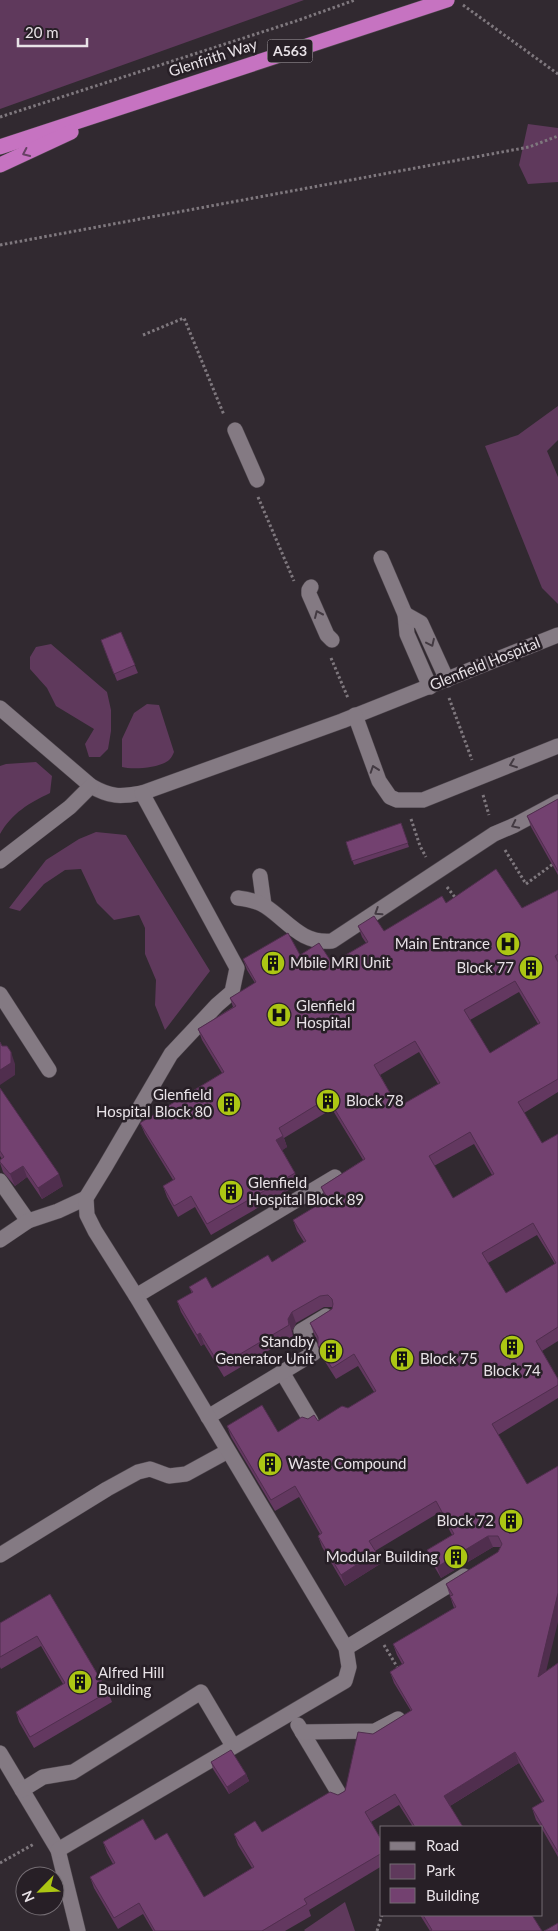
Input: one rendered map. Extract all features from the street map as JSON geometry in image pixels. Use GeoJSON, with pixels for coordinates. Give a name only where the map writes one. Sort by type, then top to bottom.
{"type":"FeatureCollection","features":[{"type":"Feature","properties":{"kind":"highway","name":"Glenfrith Way"},"geometry":{"type":"LineString","coordinates":[[0,146],[447,0]]}},
{"type":"Feature","properties":{"kind":"highway","name":"Glenfrith Way"},"geometry":{"type":"LineString","coordinates":[[0,165],[133,102]]}},
{"type":"Feature","properties":{"kind":"street"},"geometry":{"type":"LineString","coordinates":[[234,430],[257,480]]}},
{"type":"Feature","properties":{"kind":"street"},"geometry":{"type":"LineString","coordinates":[[381,558],[405,614],[407,634],[430,687]]}},
{"type":"Feature","properties":{"kind":"street"},"geometry":{"type":"LineString","coordinates":[[311,587],[309,594],[327,635],[332,640]]}},
{"type":"Feature","properties":{"kind":"street"},"geometry":{"type":"LineString","coordinates":[[405,614],[422,623],[446,680]]}},
{"type":"Feature","properties":{"kind":"street","name":"Glenfield Hospital"},"geometry":{"type":"LineString","coordinates":[[0,708],[91,786],[104,793],[122,797],[142,794],[430,687],[558,634]]}},
{"type":"Feature","properties":{"kind":"street"},"geometry":{"type":"LineString","coordinates":[[355,715],[379,782],[390,797],[397,800],[423,800],[558,746]]}},
{"type":"Feature","properties":{"kind":"street"},"geometry":{"type":"LineString","coordinates":[[0,861],[70,807],[91,786]]}},
{"type":"Feature","properties":{"kind":"street"},"geometry":{"type":"LineString","coordinates":[[0,1240],[28,1221],[58,1211],[86,1198],[171,1054],[217,1005],[232,992],[237,968],[142,794]]}},
{"type":"Feature","properties":{"kind":"street"},"geometry":{"type":"LineString","coordinates":[[238,898],[252,900],[264,906],[299,934],[319,942],[332,942],[494,834],[558,802]]}},
{"type":"Feature","properties":{"kind":"street"},"geometry":{"type":"LineString","coordinates":[[260,876],[264,906]]}},
{"type":"Feature","properties":{"kind":"street"},"geometry":{"type":"LineString","coordinates":[[0,994],[49,1070]]}},
{"type":"Feature","properties":{"kind":"street"},"geometry":{"type":"LineString","coordinates":[[136,1296],[335,1177]]}},
{"type":"Feature","properties":{"kind":"street"},"geometry":{"type":"LineString","coordinates":[[0,1181],[28,1221]]}},
{"type":"Feature","properties":{"kind":"street"},"geometry":{"type":"LineString","coordinates":[[58,1850],[344,1681],[349,1667],[346,1648],[136,1296],[95,1231],[87,1215],[86,1198]]}},
{"type":"Feature","properties":{"kind":"street"},"geometry":{"type":"LineString","coordinates":[[208,1417],[314,1352],[301,1331],[328,1315]]}},
{"type":"Feature","properties":{"kind":"street"},"geometry":{"type":"LineString","coordinates":[[282,1372],[311,1421]]}},
{"type":"Feature","properties":{"kind":"street"},"geometry":{"type":"LineString","coordinates":[[0,1555],[138,1472],[150,1469],[169,1476],[186,1474],[228,1450]]}},
{"type":"Feature","properties":{"kind":"street"},"geometry":{"type":"LineString","coordinates":[[346,1648],[479,1567]]}},
{"type":"Feature","properties":{"kind":"street"},"geometry":{"type":"LineString","coordinates":[[22,1790],[43,1777],[73,1772],[201,1692],[233,1746]]}},
{"type":"Feature","properties":{"kind":"street"},"geometry":{"type":"LineString","coordinates":[[290,1713],[340,1797]]}},
{"type":"Feature","properties":{"kind":"street"},"geometry":{"type":"LineString","coordinates":[[302,1732],[375,1731],[398,1719]]}},
{"type":"Feature","properties":{"kind":"street"},"geometry":{"type":"LineString","coordinates":[[0,1753],[58,1850],[78,1931]]}},
{"type":"Feature","properties":{"kind":"path"},"geometry":{"type":"LineString","coordinates":[[0,117],[355,0]]}},
{"type":"Feature","properties":{"kind":"path"},"geometry":{"type":"LineString","coordinates":[[456,0],[558,74]]}},
{"type":"Feature","properties":{"kind":"path"},"geometry":{"type":"LineString","coordinates":[[0,245],[529,148],[558,136]]}},
{"type":"Feature","properties":{"kind":"path"},"geometry":{"type":"LineString","coordinates":[[376,1630],[402,1675]]}},
{"type":"Feature","properties":{"kind":"path"},"geometry":{"type":"LineString","coordinates":[[0,1863],[49,1835]]}},
{"type":"Feature","properties":{"kind":"path"},"geometry":{"type":"LineString","coordinates":[[377,1931],[381,1916]]}},
{"type":"Feature","properties":{"kind":"green space"},"geometry":{"type":"Polygon","coordinates":[[[0,0],[304,0],[0,109],[0,0]]]}},
{"type":"Feature","properties":{"kind":"green space"},"geometry":{"type":"Polygon","coordinates":[[[528,124],[558,128],[558,182],[528,184],[519,165],[528,124]]]}},
{"type":"Feature","properties":{"kind":"green space"},"geometry":{"type":"Polygon","coordinates":[[[558,406],[558,440],[547,451],[558,477],[558,604],[542,588],[485,446],[518,435],[558,406]]]}},
{"type":"Feature","properties":{"kind":"green space"},"geometry":{"type":"Polygon","coordinates":[[[51,644],[107,692],[111,710],[111,731],[108,749],[100,757],[89,757],[85,744],[94,729],[56,706],[47,688],[30,669],[30,657],[36,647],[51,644]]]}},
{"type":"Feature","properties":{"kind":"green space"},"geometry":{"type":"Polygon","coordinates":[[[147,704],[159,705],[174,752],[170,759],[161,764],[140,768],[122,767],[122,739],[134,713],[147,704]]]}},
{"type":"Feature","properties":{"kind":"green space"},"geometry":{"type":"Polygon","coordinates":[[[36,762],[52,776],[50,793],[22,809],[10,820],[0,834],[0,766],[36,762]]]}},
{"type":"Feature","properties":{"kind":"green space"},"geometry":{"type":"Polygon","coordinates":[[[96,832],[126,835],[210,971],[165,1030],[155,1005],[156,980],[145,954],[145,928],[139,915],[114,920],[97,903],[81,869],[65,870],[44,884],[20,911],[9,908],[46,860],[79,839],[96,832]]]}},
{"type":"Feature","properties":{"kind":"green space"},"geometry":{"type":"Polygon","coordinates":[[[345,1902],[355,1931],[304,1930],[345,1902]]]}},
{"type":"Feature","properties":{"kind":"building"},"geometry":{"type":"Polygon","coordinates":[[[121,632],[135,665],[114,674],[101,640],[121,632]]]}},
{"type":"Feature","properties":{"kind":"building"},"geometry":{"type":"Polygon","coordinates":[[[558,799],[558,871],[527,816],[558,799]]]}},
{"type":"Feature","properties":{"kind":"building"},"geometry":{"type":"Polygon","coordinates":[[[401,823],[408,843],[352,861],[346,842],[401,823]]]}},
{"type":"Feature","properties":{"kind":"building"},"geometry":{"type":"Polygon","coordinates":[[[496,869],[522,908],[558,890],[558,954],[555,956],[558,962],[558,1079],[518,1102],[542,1143],[558,1134],[558,1327],[536,1341],[558,1379],[558,1385],[492,1424],[527,1484],[558,1466],[558,1593],[538,1677],[558,1663],[558,1852],[532,1808],[544,1801],[515,1752],[444,1796],[462,1826],[414,1826],[395,1794],[365,1812],[380,1838],[380,1854],[304,1899],[307,1904],[262,1931],[155,1931],[139,1903],[114,1918],[90,1877],[115,1863],[103,1842],[143,1819],[155,1840],[167,1833],[204,1897],[254,1867],[234,1834],[255,1821],[262,1832],[330,1792],[338,1795],[345,1791],[358,1732],[373,1734],[412,1710],[390,1672],[404,1663],[393,1644],[456,1607],[450,1596],[453,1595],[446,1584],[498,1552],[502,1544],[498,1536],[488,1536],[437,1567],[427,1550],[454,1534],[436,1501],[369,1541],[376,1552],[341,1575],[318,1536],[322,1533],[295,1486],[271,1500],[227,1426],[262,1405],[278,1432],[302,1417],[308,1419],[314,1415],[318,1421],[342,1406],[348,1408],[376,1391],[354,1354],[332,1368],[318,1346],[318,1337],[310,1323],[332,1309],[332,1299],[328,1295],[320,1296],[292,1312],[288,1319],[289,1325],[220,1366],[200,1333],[197,1335],[177,1301],[193,1292],[189,1287],[206,1277],[212,1288],[268,1255],[272,1262],[306,1241],[293,1220],[328,1199],[321,1187],[365,1159],[328,1098],[279,1128],[283,1136],[276,1140],[295,1173],[207,1224],[191,1196],[174,1206],[163,1186],[175,1179],[140,1123],[224,1072],[198,1029],[236,1006],[230,998],[256,982],[243,959],[288,933],[300,955],[319,943],[332,963],[368,942],[358,926],[374,916],[384,931],[442,896],[446,903],[496,869]],[[515,981],[464,1010],[490,1053],[540,1023],[515,981]],[[415,1041],[374,1065],[398,1107],[440,1083],[415,1041]],[[470,1132],[429,1156],[453,1198],[494,1174],[470,1132]],[[533,1223],[482,1253],[506,1293],[556,1263],[533,1223]]]}},
{"type":"Feature","properties":{"kind":"building"},"geometry":{"type":"Polygon","coordinates":[[[0,1042],[2,1046],[7,1046],[11,1052],[11,1063],[0,1070],[0,1042]]]}},
{"type":"Feature","properties":{"kind":"building"},"geometry":{"type":"Polygon","coordinates":[[[0,1088],[59,1174],[38,1188],[23,1166],[10,1174],[0,1162],[4,1157],[0,1151],[0,1088]]]}},
{"type":"Feature","properties":{"kind":"building","name":"Alfred Hill Building"},"geometry":{"type":"Polygon","coordinates":[[[50,1594],[108,1692],[30,1737],[16,1712],[65,1683],[37,1636],[0,1657],[0,1623],[50,1594]]]}},
{"type":"Feature","properties":{"kind":"building"},"geometry":{"type":"Polygon","coordinates":[[[231,1750],[246,1774],[227,1787],[211,1762],[231,1750]]]}},
{"type":"Feature","properties":{"kind":"building"},"geometry":{"type":"Polygon","coordinates":[[[424,1916],[533,1916],[542,1931],[430,1931],[432,1930],[424,1916]]]}},
{"type":"Feature","properties":{"kind":"building"},"geometry":{"type":"Polygon","coordinates":[[[558,1923],[558,1931],[544,1931],[558,1923]]]}},
{"type":"Feature","properties":{"kind":"place","name":"Main Entrance"},"geometry":{"type":"Point","coordinates":[508,944]}},
{"type":"Feature","properties":{"kind":"place","name":"Mbile MRI Unit"},"geometry":{"type":"Point","coordinates":[273,963]}},
{"type":"Feature","properties":{"kind":"place","name":"Block 77"},"geometry":{"type":"Point","coordinates":[531,968]}},
{"type":"Feature","properties":{"kind":"place","name":"Glenfield Hospital"},"geometry":{"type":"Point","coordinates":[279,1015]}},
{"type":"Feature","properties":{"kind":"place","name":"Block 78"},"geometry":{"type":"Point","coordinates":[328,1101]}},
{"type":"Feature","properties":{"kind":"place","name":"Glenfield Hospital Block 80"},"geometry":{"type":"Point","coordinates":[229,1104]}},
{"type":"Feature","properties":{"kind":"place","name":"Glenfield Hospital Block 89"},"geometry":{"type":"Point","coordinates":[231,1192]}},
{"type":"Feature","properties":{"kind":"place","name":"Block 74"},"geometry":{"type":"Point","coordinates":[512,1347]}},
{"type":"Feature","properties":{"kind":"place","name":"Standby Generator Unit"},"geometry":{"type":"Point","coordinates":[331,1351]}},
{"type":"Feature","properties":{"kind":"place","name":"Block 75"},"geometry":{"type":"Point","coordinates":[402,1359]}},
{"type":"Feature","properties":{"kind":"place","name":"Waste Compound"},"geometry":{"type":"Point","coordinates":[270,1464]}},
{"type":"Feature","properties":{"kind":"place","name":"Block 72"},"geometry":{"type":"Point","coordinates":[511,1521]}},
{"type":"Feature","properties":{"kind":"place","name":"Modular Building"},"geometry":{"type":"Point","coordinates":[456,1557]}},
{"type":"Feature","properties":{"kind":"place","name":"Alfred Hill Building"},"geometry":{"type":"Point","coordinates":[80,1682]}}]}
